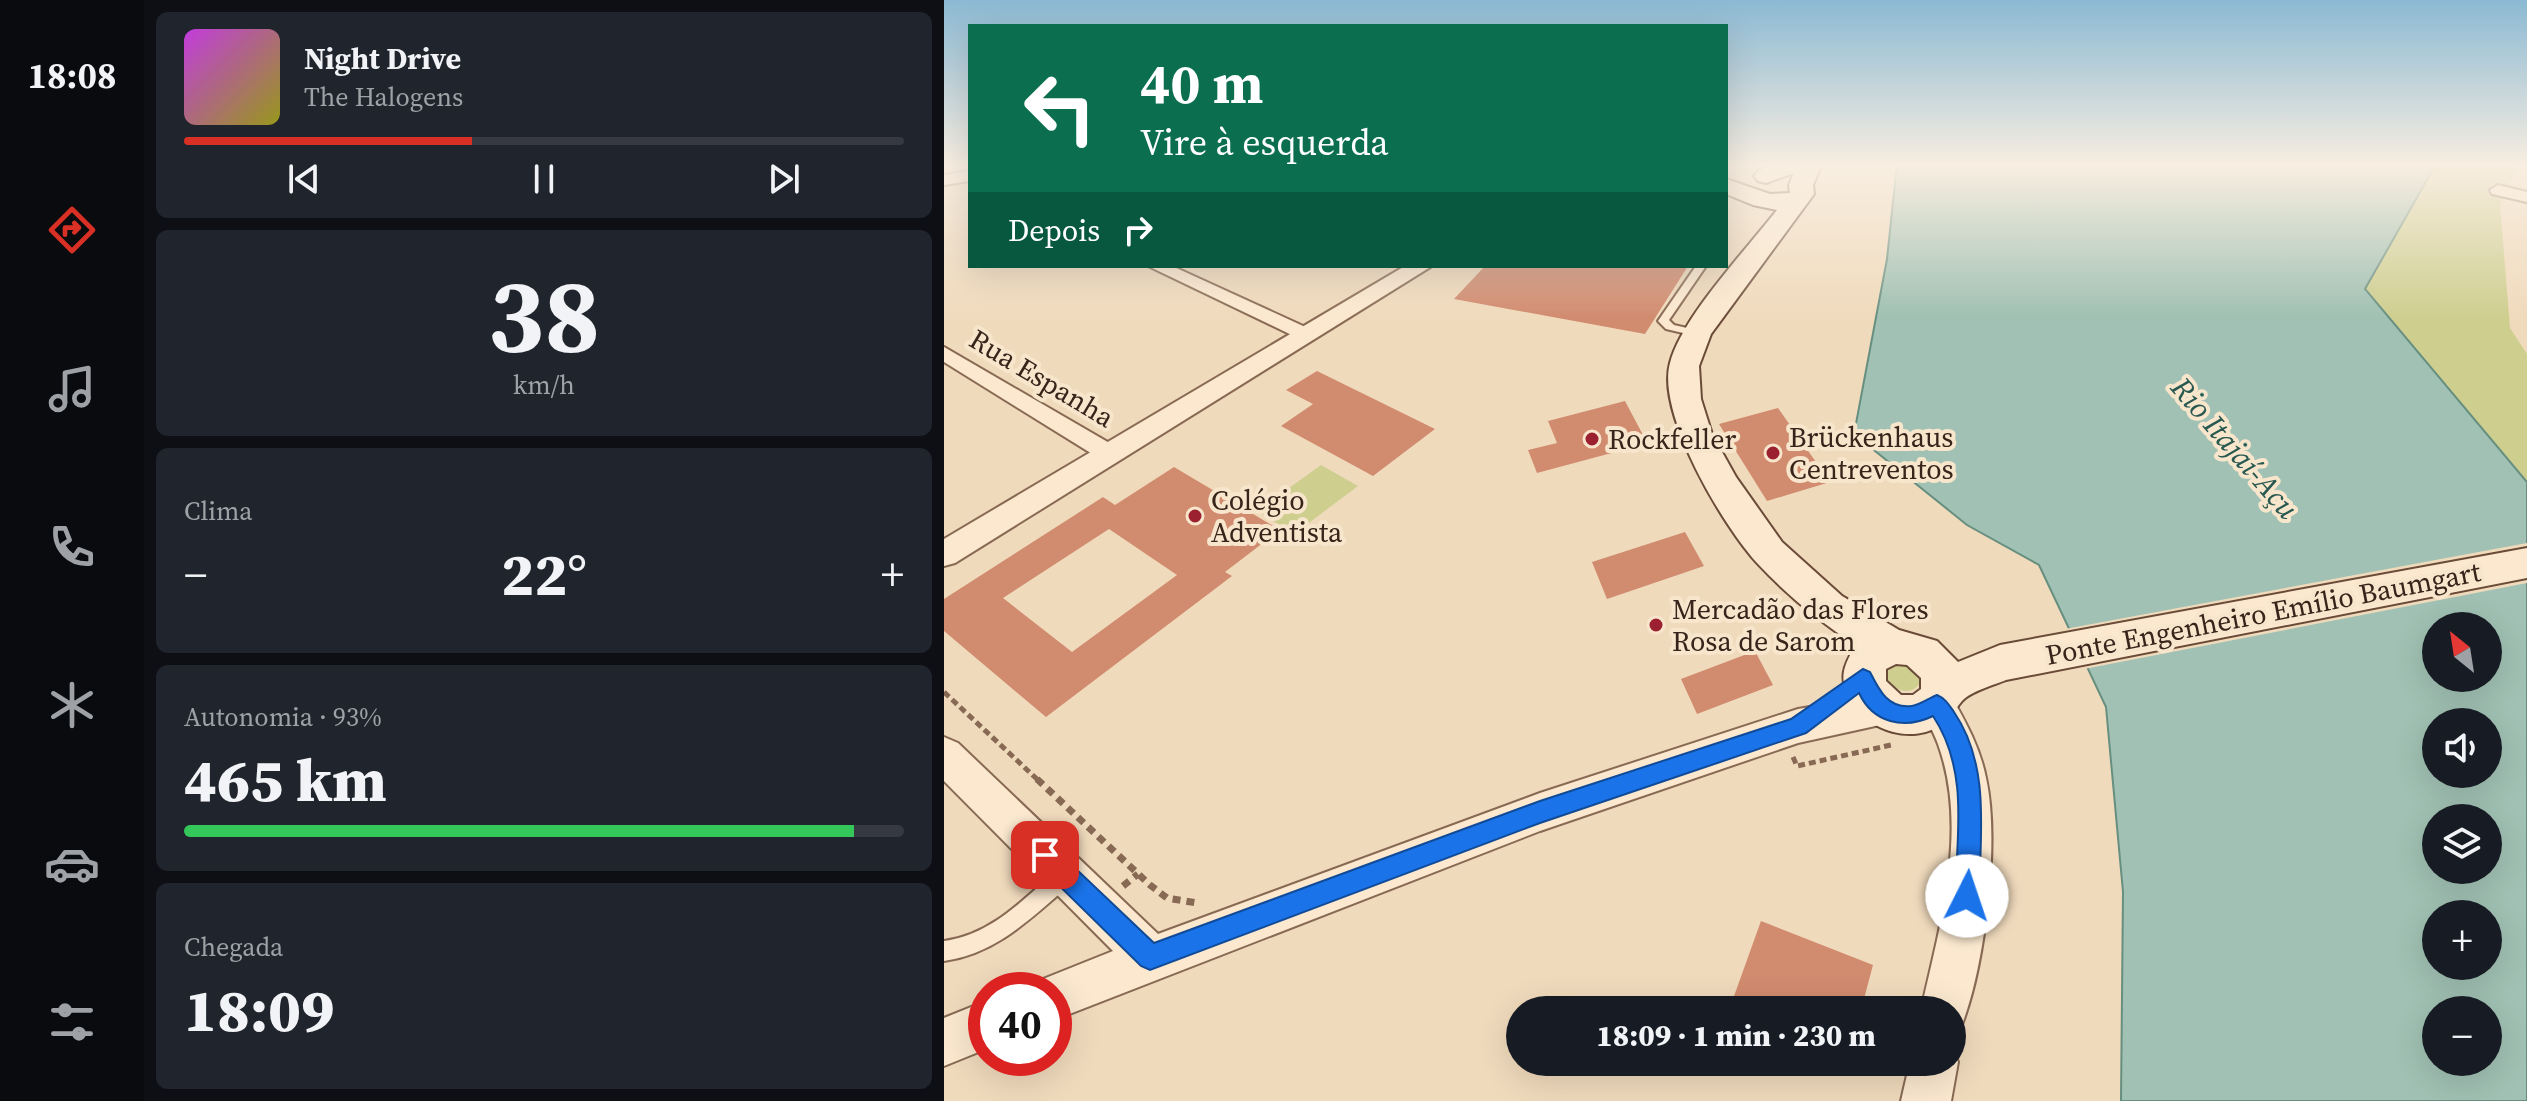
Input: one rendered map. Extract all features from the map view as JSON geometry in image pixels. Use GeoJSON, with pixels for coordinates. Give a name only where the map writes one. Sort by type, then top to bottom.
{"type":"FeatureCollection","features":[{"type":"Feature","properties":{"kind":"main road"},"geometry":{"type":"LineString","coordinates":[[1765,215],[1765,241]]}},
{"type":"Feature","properties":{"kind":"main road"},"geometry":{"type":"LineString","coordinates":[[1780,215],[1765,241],[1696,333],[1684,366],[1683,381],[1695,434],[1728,495],[1769,552],[1828,607],[1901,686]]}},
{"type":"Feature","properties":{"kind":"main road","name":"Ponte Engenheiro Emílio Baumgart"},"geometry":{"type":"LineString","coordinates":[[1901,686],[2012,661],[2527,563]]}},
{"type":"Feature","properties":{"kind":"street"},"geometry":{"type":"LineString","coordinates":[[1161,268],[1307,335]]}},
{"type":"Feature","properties":{"kind":"street"},"geometry":{"type":"LineString","coordinates":[[944,554],[1418,268]]}},
{"type":"Feature","properties":{"kind":"street","name":"Rua Espanha"},"geometry":{"type":"LineString","coordinates":[[944,353],[1110,454]]}},
{"type":"Feature","properties":{"kind":"street"},"geometry":{"type":"LineString","coordinates":[[1072,990],[1150,957],[1526,817],[1797,746],[1901,686],[1954,730],[1970,790],[1967,896],[1947,996]]}},
{"type":"Feature","properties":{"kind":"street"},"geometry":{"type":"LineString","coordinates":[[944,755],[1150,957]]}},
{"type":"Feature","properties":{"kind":"street"},"geometry":{"type":"LineString","coordinates":[[944,1042],[968,1032]]}},
{"type":"Feature","properties":{"kind":"street"},"geometry":{"type":"LineString","coordinates":[[1926,1101],[1931,1076]]}},
{"type":"Feature","properties":{"kind":"lane"},"geometry":{"type":"LineString","coordinates":[[1696,333],[1670,327],[1663,321],[1700,268]]}},
{"type":"Feature","properties":{"kind":"lane"},"geometry":{"type":"LineString","coordinates":[[944,951],[960,951],[1011,923],[1065,875]]}},
{"type":"Feature","properties":{"kind":"path"},"geometry":{"type":"LineString","coordinates":[[1797,746],[1901,686]]}},
{"type":"Feature","properties":{"kind":"path"},"geometry":{"type":"LineString","coordinates":[[944,692],[1167,898]]}},
{"type":"Feature","properties":{"kind":"path"},"geometry":{"type":"LineString","coordinates":[[1122,887],[1138,874]]}},
{"type":"Feature","properties":{"kind":"green space"},"geometry":{"type":"Polygon","coordinates":[[[2407,215],[2501,215],[2510,328],[2527,354],[2527,482],[2365,289],[2407,215]]]}},
{"type":"Feature","properties":{"kind":"green space"},"geometry":{"type":"Polygon","coordinates":[[[1321,465],[1358,486],[1294,534],[1257,511],[1321,465]]]}},
{"type":"Feature","properties":{"kind":"green space"},"geometry":{"type":"Polygon","coordinates":[[[1903,661],[1922,679],[1910,691],[1900,690],[1887,678],[1889,667],[1903,661]]]}},
{"type":"Feature","properties":{"kind":"water","name":"Rio Itajaí-Açu"},"geometry":{"type":"Polygon","coordinates":[[[1892,215],[2407,215],[2365,289],[2527,482],[2527,1101],[2121,1101],[2123,892],[2106,707],[2039,565],[1967,525],[1854,434],[1887,259],[1892,215]]]}},
{"type":"Feature","properties":{"kind":"pier"},"geometry":{"type":"Polygon","coordinates":[[[2527,543],[2527,583],[2084,669],[2065,629],[2527,543]]]}},
{"type":"Feature","properties":{"kind":"building"},"geometry":{"type":"Polygon","coordinates":[[[1483,268],[1687,268],[1645,334],[1454,299],[1483,268]]]}},
{"type":"Feature","properties":{"kind":"building"},"geometry":{"type":"Polygon","coordinates":[[[1317,371],[1435,429],[1373,476],[1281,426],[1313,404],[1286,390],[1317,371]]]}},
{"type":"Feature","properties":{"kind":"building","name":"Rockfeller"},"geometry":{"type":"Polygon","coordinates":[[[1625,401],[1643,435],[1615,442],[1619,451],[1537,473],[1528,450],[1557,443],[1548,421],[1625,401]]]}},
{"type":"Feature","properties":{"kind":"building","name":"Brückenhaus Centreventos"},"geometry":{"type":"Polygon","coordinates":[[[1778,408],[1830,482],[1767,501],[1719,424],[1778,408]]]}},
{"type":"Feature","properties":{"kind":"building"},"geometry":{"type":"Polygon","coordinates":[[[1174,467],[1280,530],[1225,572],[1232,576],[1046,717],[944,631],[944,599],[1103,497],[1115,505],[1174,467]],[[1109,529],[1003,598],[1072,652],[1177,575],[1109,529]]]}},
{"type":"Feature","properties":{"kind":"building"},"geometry":{"type":"Polygon","coordinates":[[[1685,532],[1704,566],[1607,599],[1592,562],[1685,532]]]}},
{"type":"Feature","properties":{"kind":"building"},"geometry":{"type":"Polygon","coordinates":[[[1755,651],[1773,685],[1697,714],[1681,679],[1755,651]]]}},
{"type":"Feature","properties":{"kind":"building"},"geometry":{"type":"Polygon","coordinates":[[[1761,921],[1873,965],[1865,996],[1734,996],[1761,921]]]}},
{"type":"Feature","properties":{"kind":"place","name":"Rockfeller"},"geometry":{"type":"Point","coordinates":[1592,439]}},
{"type":"Feature","properties":{"kind":"place","name":"Brückenhaus Centreventos"},"geometry":{"type":"Point","coordinates":[1773,453]}},
{"type":"Feature","properties":{"kind":"place","name":"Colégio Adventista"},"geometry":{"type":"Point","coordinates":[1195,516]}},
{"type":"Feature","properties":{"kind":"place","name":"Mercadão das Flores Rosa de Sarom"},"geometry":{"type":"Point","coordinates":[1656,625]}},
{"type":"Feature","properties":{"kind":"route"},"geometry":{"type":"LineString","coordinates":[[1045,855],[1150,957],[1540,812],[1798,726],[1863,678],[1866,691],[1885,710],[1899,715],[1914,715],[1927,712],[1937,705],[1954,730],[1970,790],[1967,896]]}}]}
